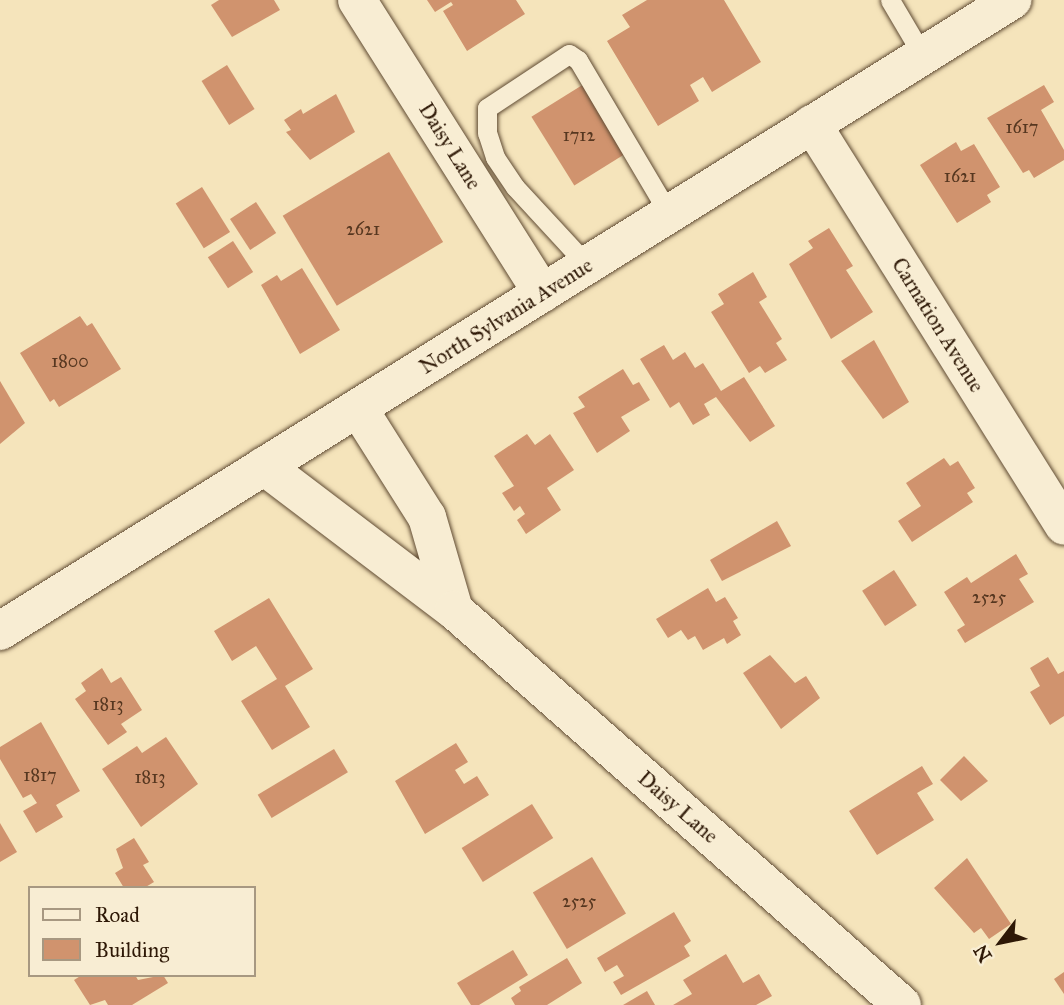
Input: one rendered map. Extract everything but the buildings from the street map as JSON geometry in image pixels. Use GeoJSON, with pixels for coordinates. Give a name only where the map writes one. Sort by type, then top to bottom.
{"type":"FeatureCollection","features":[{"type":"Feature","properties":{"kind":"street","name":"Daisy Lane"},"geometry":{"type":"LineString","coordinates":[[358,0],[542,293]]}},
{"type":"Feature","properties":{"kind":"street","name":"North Sylvania Avenue"},"geometry":{"type":"LineString","coordinates":[[0,631],[1012,0]]}},
{"type":"Feature","properties":{"kind":"street","name":"Carnation Avenue"},"geometry":{"type":"LineString","coordinates":[[812,124],[1064,525]]}},
{"type":"Feature","properties":{"kind":"street"},"geometry":{"type":"LineString","coordinates":[[358,408],[427,517],[454,610]]}},
{"type":"Feature","properties":{"kind":"street","name":"Daisy Lane"},"geometry":{"type":"LineString","coordinates":[[264,466],[454,610],[902,1005]]}},
{"type":"Feature","properties":{"kind":"lane"},"geometry":{"type":"LineString","coordinates":[[890,0],[923,55]]}},
{"type":"Feature","properties":{"kind":"lane"},"geometry":{"type":"LineString","coordinates":[[587,265],[515,187],[495,157],[487,133],[487,108],[569,54],[578,60],[669,214]]}}]}
